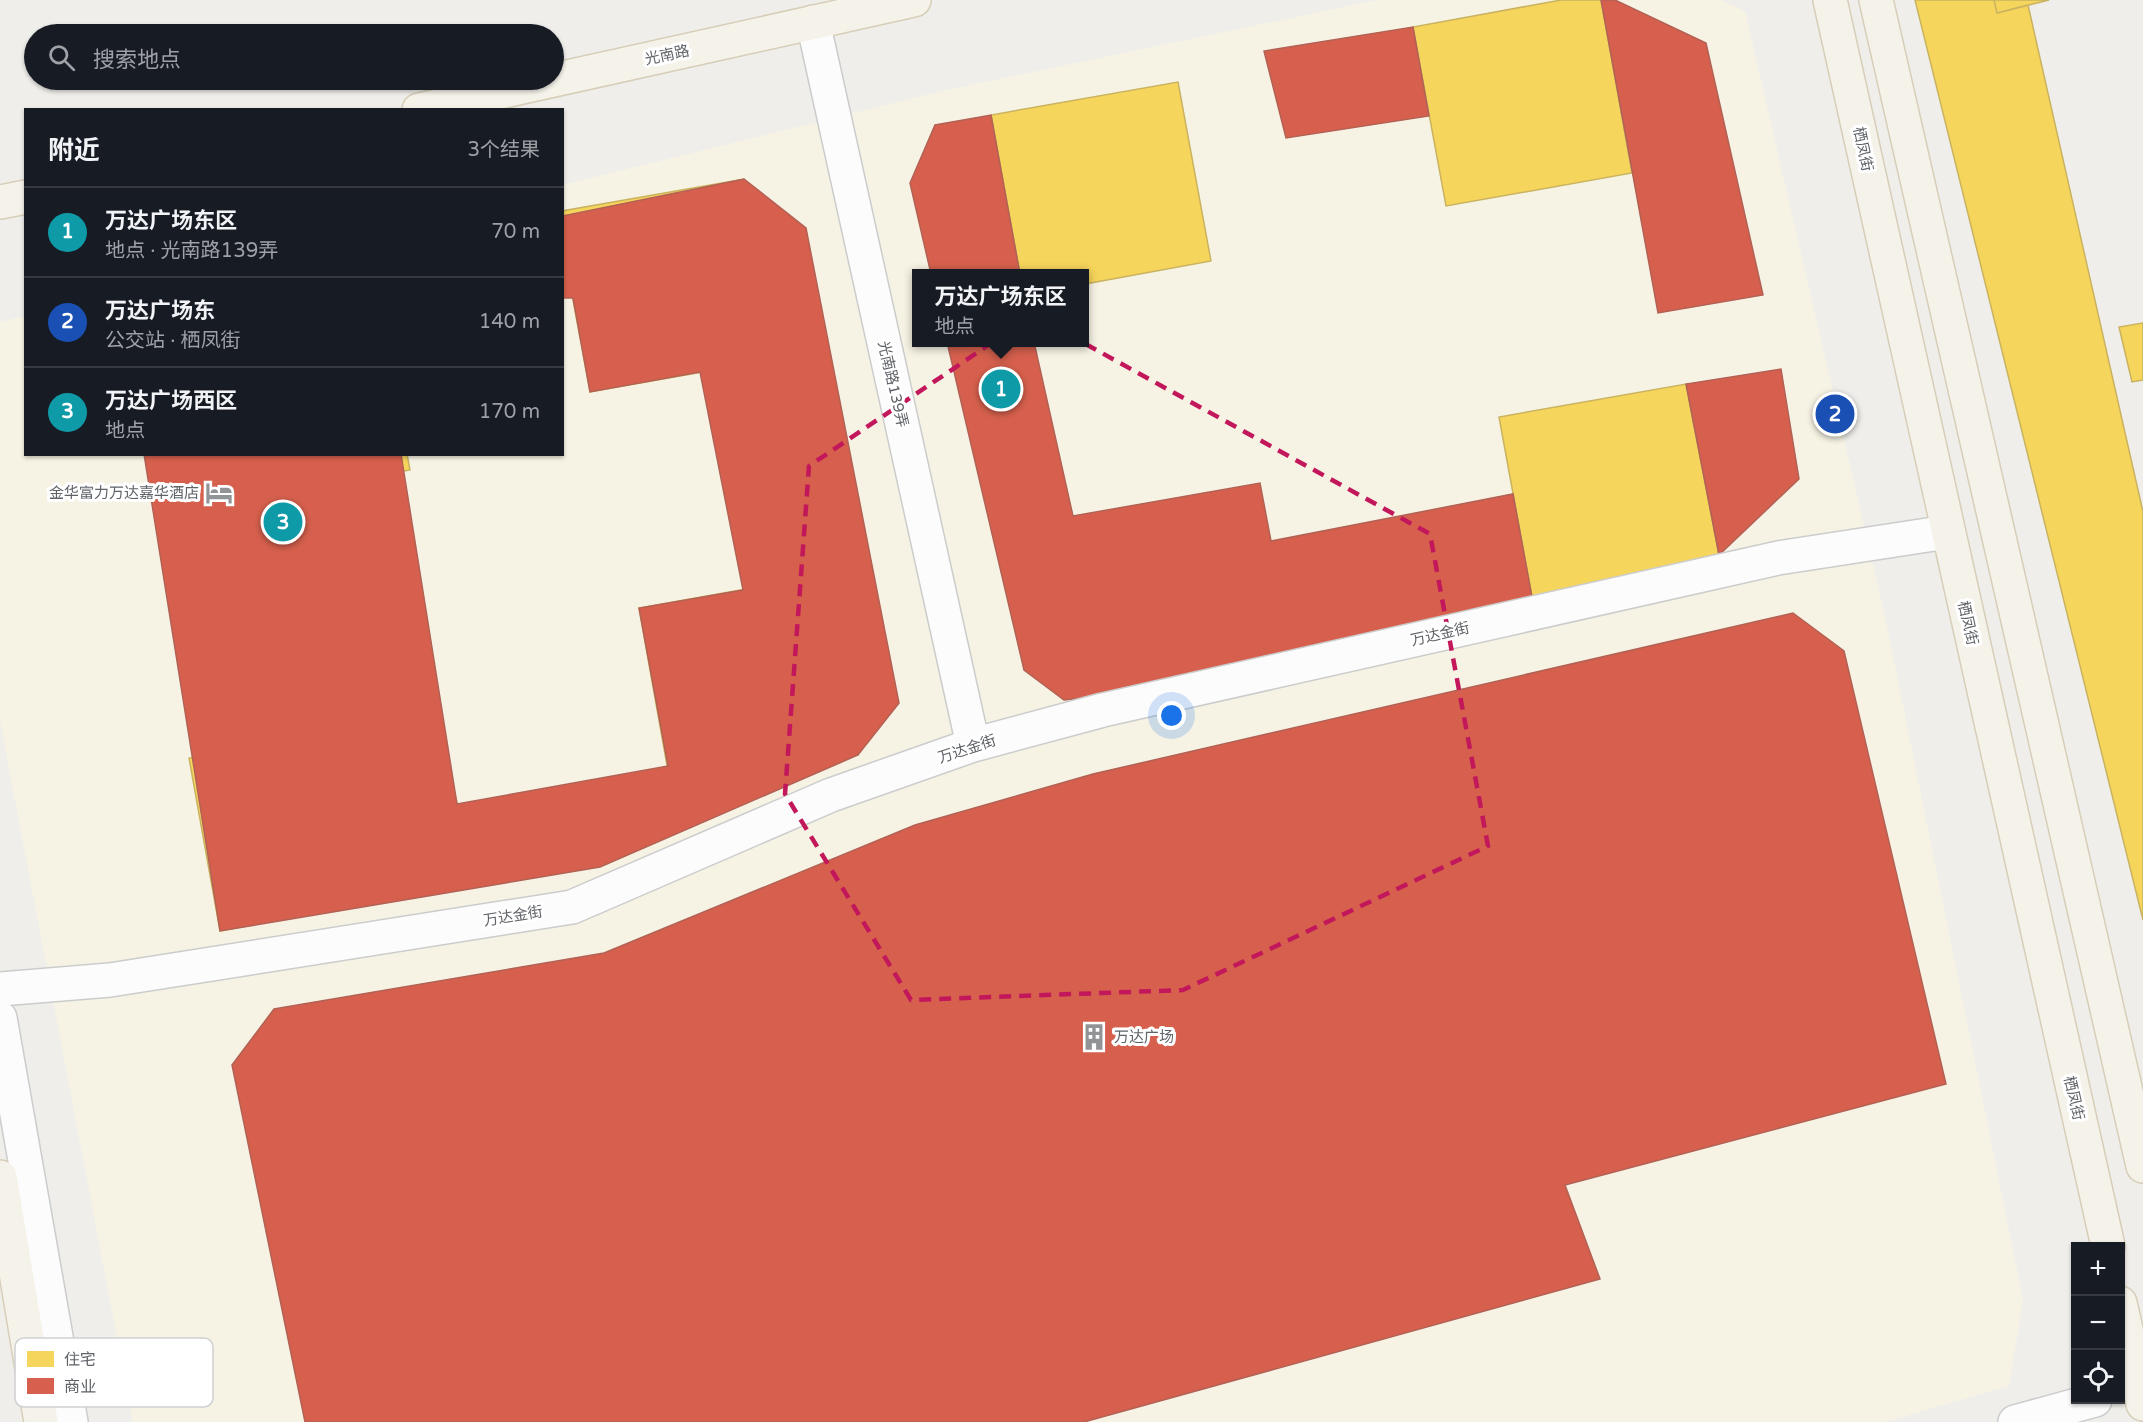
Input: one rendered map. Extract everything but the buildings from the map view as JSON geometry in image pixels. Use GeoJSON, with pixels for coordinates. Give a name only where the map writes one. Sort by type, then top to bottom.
{"type":"FeatureCollection","features":[{"type":"Feature","properties":{"kind":"main road","name":"光南路"},"geometry":{"type":"LineString","coordinates":[[564,78],[915,0]]}},
{"type":"Feature","properties":{"kind":"main road","name":"栖凤街"},"geometry":{"type":"LineString","coordinates":[[1830,0],[2107,1242]]}},
{"type":"Feature","properties":{"kind":"main road"},"geometry":{"type":"LineString","coordinates":[[1876,0],[2143,1166]]}},
{"type":"Feature","properties":{"kind":"main road","name":"光南路"},"geometry":{"type":"LineString","coordinates":[[428,108],[509,90]]}},
{"type":"Feature","properties":{"kind":"main road"},"geometry":{"type":"LineString","coordinates":[[0,202],[24,197]]}},
{"type":"Feature","properties":{"kind":"main road"},"geometry":{"type":"LineString","coordinates":[[0,1177],[27,1338]]}},
{"type":"Feature","properties":{"kind":"main road"},"geometry":{"type":"LineString","coordinates":[[2125,1327],[2136,1392]]}},
{"type":"Feature","properties":{"kind":"main road"},"geometry":{"type":"LineString","coordinates":[[38,1407],[41,1422]]}},
{"type":"Feature","properties":{"kind":"street","name":"光南路139弄"},"geometry":{"type":"LineString","coordinates":[[813,22],[973,745]]}},
{"type":"Feature","properties":{"kind":"street","name":"万达金街"},"geometry":{"type":"LineString","coordinates":[[0,989],[110,980],[572,907],[831,795],[973,745],[1103,710],[1766,561],[1947,532]]}},
{"type":"Feature","properties":{"kind":"street"},"geometry":{"type":"LineString","coordinates":[[0,1018],[56,1338]]}},
{"type":"Feature","properties":{"kind":"street"},"geometry":{"type":"LineString","coordinates":[[2015,1422],[2080,1404]]}},
{"type":"Feature","properties":{"kind":"street"},"geometry":{"type":"LineString","coordinates":[[68,1407],[71,1422]]}},
{"type":"Feature","properties":{"kind":"highlighted area"},"geometry":{"type":"Polygon","coordinates":[[[1033,315],[1430,534],[1488,846],[1183,990],[911,1000],[785,794],[809,466],[1033,315]]]}},
{"type":"Feature","properties":{"kind":"shaded area"},"geometry":{"type":"Polygon","coordinates":[[[1377,0],[1720,0],[1745,11],[1886,621],[2023,1300],[2009,1386],[1885,1422],[133,1422],[130,1407],[213,1407],[213,1338],[117,1338],[0,721],[0,322],[24,316],[24,456],[564,456],[564,185],[942,91],[1377,0]]]}},
{"type":"Feature","properties":{"kind":"place","name":"万达广场东区"},"geometry":{"type":"Point","coordinates":[1001,389]}},
{"type":"Feature","properties":{"kind":"place","name":"万达广场东"},"geometry":{"type":"Point","coordinates":[1835,414]}},
{"type":"Feature","properties":{"kind":"place","name":"金华富力万达嘉华酒店"},"geometry":{"type":"Point","coordinates":[219,493]}},
{"type":"Feature","properties":{"kind":"place","name":"万达广场西区"},"geometry":{"type":"Point","coordinates":[283,522]}},
{"type":"Feature","properties":{"kind":"place","name":"万达广场"},"geometry":{"type":"Point","coordinates":[1094,1037]}}]}
